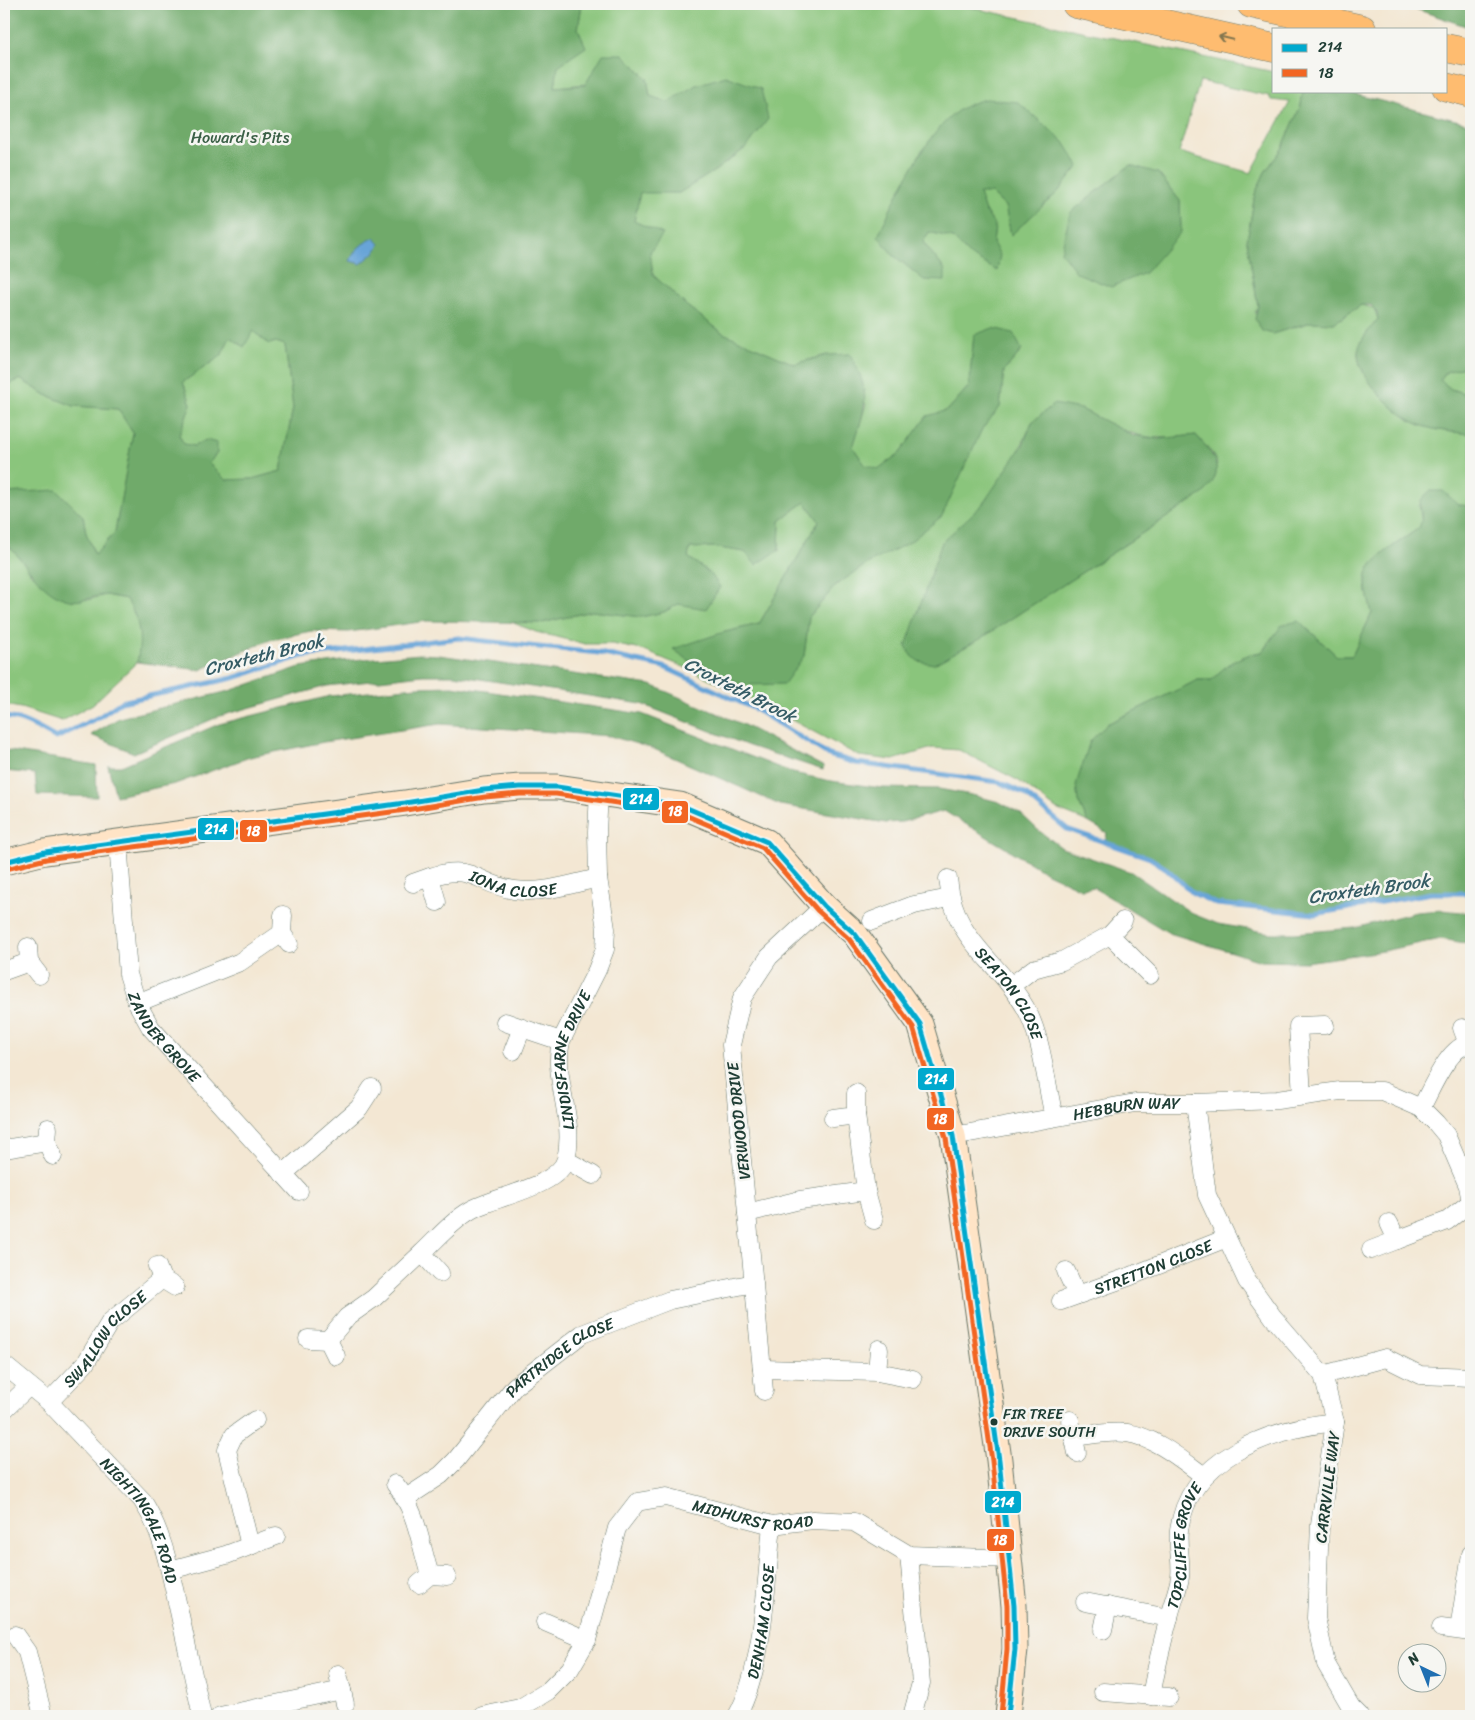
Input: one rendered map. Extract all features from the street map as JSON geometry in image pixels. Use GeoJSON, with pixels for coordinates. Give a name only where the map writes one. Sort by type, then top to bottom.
{"type":"FeatureCollection","features":[{"type":"Feature","properties":{"kind":"highway"},"geometry":{"type":"LineString","coordinates":[[1076,4],[1272,48]]}},
{"type":"Feature","properties":{"kind":"highway"},"geometry":{"type":"LineString","coordinates":[[1251,4],[1358,28]]}},
{"type":"Feature","properties":{"kind":"highway"},"geometry":{"type":"LineString","coordinates":[[1448,48],[1471,53]]}},
{"type":"Feature","properties":{"kind":"highway"},"geometry":{"type":"LineString","coordinates":[[1448,87],[1471,93]]}},
{"type":"Feature","properties":{"kind":"street"},"geometry":{"type":"LineString","coordinates":[[4,862],[45,852],[484,790],[557,787],[680,806],[767,842],[824,906],[855,934],[920,1024],[953,1136],[999,1460],[1010,1559],[1015,1649],[1008,1716]]}},
{"type":"Feature","properties":{"kind":"street","name":"LINDISFARNE DRIVE"},"geometry":{"type":"LineString","coordinates":[[566,1160],[568,1119],[558,1062],[561,1041],[597,970],[605,948],[606,928],[598,878],[597,832],[599,792]]}},
{"type":"Feature","properties":{"kind":"street","name":"ZANDER GROVE"},"geometry":{"type":"LineString","coordinates":[[118,842],[128,974],[137,1003],[151,1028],[299,1191]]}},
{"type":"Feature","properties":{"kind":"street","name":"IONA CLOSE"},"geometry":{"type":"LineString","coordinates":[[413,882],[447,872],[461,871],[500,887],[528,891],[598,878]]}},
{"type":"Feature","properties":{"kind":"street"},"geometry":{"type":"LineString","coordinates":[[430,877],[437,902]]}},
{"type":"Feature","properties":{"kind":"street","name":"SEATON CLOSE"},"geometry":{"type":"LineString","coordinates":[[948,879],[950,898],[968,937],[1011,986],[1026,1008],[1035,1034],[1054,1117]]}},
{"type":"Feature","properties":{"kind":"street"},"geometry":{"type":"LineString","coordinates":[[872,921],[914,905],[950,898]]}},
{"type":"Feature","properties":{"kind":"street","name":"VERWOOD DRIVE"},"geometry":{"type":"LineString","coordinates":[[764,1391],[731,1045],[742,998],[769,958],[824,906]]}},
{"type":"Feature","properties":{"kind":"street"},"geometry":{"type":"LineString","coordinates":[[137,1003],[240,962],[285,938],[284,915]]}},
{"type":"Feature","properties":{"kind":"street"},"geometry":{"type":"LineString","coordinates":[[1011,986],[1033,969],[1062,961],[1110,935],[1123,921]]}},
{"type":"Feature","properties":{"kind":"street"},"geometry":{"type":"LineString","coordinates":[[1110,935],[1150,975]]}},
{"type":"Feature","properties":{"kind":"street"},"geometry":{"type":"LineString","coordinates":[[4,971],[32,961]]}},
{"type":"Feature","properties":{"kind":"street"},"geometry":{"type":"LineString","coordinates":[[1302,1096],[1297,1018],[1325,1025]]}},
{"type":"Feature","properties":{"kind":"street"},"geometry":{"type":"LineString","coordinates":[[505,1022],[561,1041]]}},
{"type":"Feature","properties":{"kind":"street"},"geometry":{"type":"LineString","coordinates":[[513,1051],[522,1028]]}},
{"type":"Feature","properties":{"kind":"street"},"geometry":{"type":"LineString","coordinates":[[1421,1108],[1447,1061],[1467,1038]]}},
{"type":"Feature","properties":{"kind":"street"},"geometry":{"type":"LineString","coordinates":[[283,1174],[359,1108],[373,1085]]}},
{"type":"Feature","properties":{"kind":"street","name":"HEBBURN WAY"},"geometry":{"type":"LineString","coordinates":[[953,1136],[1135,1103],[1195,1104],[1277,1100],[1340,1091],[1382,1091],[1421,1108],[1446,1135],[1468,1186],[1471,1202],[1447,1221],[1371,1250]]}},
{"type":"Feature","properties":{"kind":"street"},"geometry":{"type":"LineString","coordinates":[[856,1093],[856,1115],[866,1191],[874,1220]]}},
{"type":"Feature","properties":{"kind":"street","name":"CARRVILLE WAY"},"geometry":{"type":"LineString","coordinates":[[1195,1104],[1207,1195],[1247,1281],[1262,1302],[1323,1375],[1335,1422],[1320,1525],[1316,1618],[1326,1664],[1351,1707],[1360,1716]]}},
{"type":"Feature","properties":{"kind":"street"},"geometry":{"type":"LineString","coordinates":[[833,1118],[856,1115]]}},
{"type":"Feature","properties":{"kind":"street"},"geometry":{"type":"LineString","coordinates":[[4,1149],[49,1142]]}},
{"type":"Feature","properties":{"kind":"street"},"geometry":{"type":"LineString","coordinates":[[328,1340],[347,1317],[374,1298],[470,1211],[535,1186],[558,1170],[566,1160],[593,1175]]}},
{"type":"Feature","properties":{"kind":"street"},"geometry":{"type":"LineString","coordinates":[[747,1212],[800,1200],[866,1191]]}},
{"type":"Feature","properties":{"kind":"street"},"geometry":{"type":"LineString","coordinates":[[1389,1223],[1397,1240]]}},
{"type":"Feature","properties":{"kind":"street","name":"STRETTON CLOSE"},"geometry":{"type":"LineString","coordinates":[[1066,1270],[1069,1298],[1227,1238]]}},
{"type":"Feature","properties":{"kind":"street"},"geometry":{"type":"LineString","coordinates":[[422,1253],[440,1273]]}},
{"type":"Feature","properties":{"kind":"street","name":"SWALLOW CLOSE"},"geometry":{"type":"LineString","coordinates":[[49,1402],[84,1364],[110,1322],[165,1277]]}},
{"type":"Feature","properties":{"kind":"street","name":"PARTRIDGE CLOSE"},"geometry":{"type":"LineString","coordinates":[[406,1498],[441,1475],[456,1460],[515,1386],[582,1334],[670,1300],[754,1283]]}},
{"type":"Feature","properties":{"kind":"street"},"geometry":{"type":"LineString","coordinates":[[308,1338],[328,1340]]}},
{"type":"Feature","properties":{"kind":"street"},"geometry":{"type":"LineString","coordinates":[[328,1340],[336,1356]]}},
{"type":"Feature","properties":{"kind":"street"},"geometry":{"type":"LineString","coordinates":[[877,1372],[879,1349]]}},
{"type":"Feature","properties":{"kind":"street"},"geometry":{"type":"LineString","coordinates":[[1323,1375],[1386,1358],[1420,1375],[1471,1377]]}},
{"type":"Feature","properties":{"kind":"street","name":"NIGHTINGALE ROAD"},"geometry":{"type":"LineString","coordinates":[[4,1365],[49,1402],[142,1500],[160,1534],[170,1570],[202,1716]]}},
{"type":"Feature","properties":{"kind":"street"},"geometry":{"type":"LineString","coordinates":[[762,1369],[877,1372],[913,1379]]}},
{"type":"Feature","properties":{"kind":"street"},"geometry":{"type":"LineString","coordinates":[[4,1410],[29,1386]]}},
{"type":"Feature","properties":{"kind":"street"},"geometry":{"type":"LineString","coordinates":[[250,1546],[227,1450],[234,1435],[256,1419]]}},
{"type":"Feature","properties":{"kind":"street","name":"TOPCLIFFE GROVE"},"geometry":{"type":"LineString","coordinates":[[1151,1696],[1180,1577],[1178,1531],[1187,1502],[1204,1476],[1236,1450],[1277,1433],[1335,1422]]}},
{"type":"Feature","properties":{"kind":"street","name":"TOPCLIFFE GROVE"},"geometry":{"type":"LineString","coordinates":[[1073,1437],[1104,1433],[1128,1433],[1148,1439],[1204,1476]]}},
{"type":"Feature","properties":{"kind":"street"},"geometry":{"type":"LineString","coordinates":[[395,1484],[406,1498],[432,1578]]}},
{"type":"Feature","properties":{"kind":"street","name":"MIDHURST ROAD"},"geometry":{"type":"LineString","coordinates":[[482,1716],[520,1708],[548,1691],[570,1669],[586,1640],[617,1528],[637,1502],[666,1498],[772,1525],[813,1520],[854,1522],[909,1555],[1010,1559]]}},
{"type":"Feature","properties":{"kind":"street","name":"DENHAM CLOSE"},"geometry":{"type":"LineString","coordinates":[[737,1716],[745,1703],[761,1634],[772,1525]]}},
{"type":"Feature","properties":{"kind":"street"},"geometry":{"type":"LineString","coordinates":[[170,1570],[250,1546],[276,1536]]}},
{"type":"Feature","properties":{"kind":"street"},"geometry":{"type":"LineString","coordinates":[[1441,1628],[1465,1630],[1471,1554]]}},
{"type":"Feature","properties":{"kind":"street"},"geometry":{"type":"LineString","coordinates":[[909,1555],[921,1683],[912,1716]]}},
{"type":"Feature","properties":{"kind":"street","name":"TOPCLIFFE GROVE"},"geometry":{"type":"LineString","coordinates":[[1085,1602],[1169,1618]]}},
{"type":"Feature","properties":{"kind":"street"},"geometry":{"type":"LineString","coordinates":[[1103,1630],[1108,1606]]}},
{"type":"Feature","properties":{"kind":"street"},"geometry":{"type":"LineString","coordinates":[[545,1622],[586,1640]]}},
{"type":"Feature","properties":{"kind":"street"},"geometry":{"type":"LineString","coordinates":[[13,1632],[27,1652],[43,1716]]}},
{"type":"Feature","properties":{"kind":"street"},"geometry":{"type":"LineString","coordinates":[[220,1716],[341,1689]]}},
{"type":"Feature","properties":{"kind":"street"},"geometry":{"type":"LineString","coordinates":[[1103,1692],[1169,1697]]}},
{"type":"Feature","properties":{"kind":"green space","name":"Howard's Pits"},"geometry":{"type":"Polygon","coordinates":[[[4,4],[582,4],[578,29],[586,47],[558,66],[555,87],[585,85],[603,54],[623,54],[647,78],[650,96],[668,102],[696,85],[726,76],[761,89],[768,119],[747,147],[716,170],[679,193],[640,193],[634,221],[663,234],[650,252],[653,275],[688,307],[723,333],[794,364],[827,355],[850,354],[862,379],[865,400],[864,410],[853,447],[865,465],[878,469],[900,453],[927,416],[948,410],[969,386],[974,335],[993,328],[1013,333],[1022,350],[1004,371],[1000,407],[982,429],[942,516],[910,542],[867,564],[836,585],[809,617],[804,656],[784,684],[744,685],[691,662],[673,649],[721,633],[759,624],[819,521],[805,502],[780,521],[779,550],[756,565],[745,552],[712,547],[690,548],[688,557],[711,574],[720,587],[706,609],[678,604],[664,612],[641,617],[592,611],[542,623],[427,621],[349,632],[311,631],[270,640],[200,670],[137,662],[139,629],[126,599],[107,595],[74,601],[58,596],[41,583],[4,542],[4,493],[57,490],[83,516],[86,533],[95,555],[115,532],[133,433],[118,409],[74,406],[46,395],[20,379],[4,387],[4,4]],[[253,331],[244,347],[230,337],[221,356],[183,382],[191,404],[179,435],[184,444],[194,446],[206,440],[217,443],[217,453],[209,463],[226,480],[252,479],[281,471],[293,408],[285,345],[276,342],[269,344],[253,331]]]}},
{"type":"Feature","properties":{"kind":"green space"},"geometry":{"type":"Polygon","coordinates":[[[582,4],[954,4],[1272,72],[1272,92],[1303,92],[1301,105],[1282,149],[1265,172],[1255,194],[1247,241],[1258,306],[1255,313],[1272,334],[1311,322],[1334,323],[1361,305],[1374,308],[1378,319],[1363,338],[1359,347],[1359,362],[1379,394],[1409,420],[1444,431],[1471,434],[1471,506],[1459,505],[1452,499],[1419,505],[1422,523],[1419,528],[1382,555],[1367,574],[1367,594],[1372,613],[1352,656],[1337,656],[1311,632],[1272,637],[1262,652],[1247,655],[1234,661],[1212,680],[1198,680],[1107,724],[1090,741],[1084,762],[1078,801],[1088,822],[1056,809],[1019,781],[959,750],[932,748],[893,760],[859,756],[756,701],[689,669],[642,650],[612,644],[585,644],[536,632],[511,622],[542,623],[592,611],[641,617],[664,612],[678,604],[706,608],[711,574],[688,557],[690,548],[712,547],[745,552],[779,551],[780,521],[805,502],[819,521],[759,624],[721,633],[804,656],[809,617],[836,585],[867,564],[964,464],[982,429],[1000,407],[1004,371],[1022,350],[974,335],[969,386],[948,410],[926,418],[900,453],[878,469],[865,465],[853,447],[866,404],[827,355],[794,364],[723,333],[688,307],[653,275],[650,252],[634,222],[640,192],[679,193],[716,170],[747,147],[696,85],[668,103],[650,96],[647,78],[555,87],[558,66],[578,29],[582,4]],[[1200,81],[1179,152],[1251,173],[1290,102],[1271,100],[1269,96],[1200,81]],[[922,150],[889,213],[945,270],[923,242],[929,232],[953,238],[968,254],[993,243],[995,226],[984,209],[978,192],[991,193],[1005,206],[1011,234],[1057,193],[1079,166],[922,150]],[[1158,173],[1181,231],[1180,201],[1158,173]],[[1081,409],[1032,422],[1017,455],[990,496],[942,542],[934,664],[980,639],[1204,493],[1217,464],[1212,453],[1196,435],[1161,438],[1148,437],[1112,425],[1081,409]]]}},
{"type":"Feature","properties":{"kind":"green space"},"geometry":{"type":"Polygon","coordinates":[[[1401,4],[1471,4],[1471,28],[1401,4]]]}},
{"type":"Feature","properties":{"kind":"green space"},"geometry":{"type":"Polygon","coordinates":[[[1303,92],[1346,92],[1471,124],[1471,365],[1446,372],[1440,380],[1451,389],[1471,396],[1471,434],[1437,430],[1418,424],[1399,413],[1379,394],[1359,362],[1358,352],[1363,338],[1378,319],[1377,313],[1371,305],[1361,305],[1334,323],[1311,322],[1272,334],[1262,331],[1255,319],[1258,306],[1247,241],[1255,194],[1265,172],[1282,149],[1301,105],[1303,92]]]}},
{"type":"Feature","properties":{"kind":"green space"},"geometry":{"type":"Polygon","coordinates":[[[986,99],[1018,102],[1064,142],[1079,166],[1057,193],[1011,235],[1005,206],[991,193],[979,193],[984,209],[995,226],[993,243],[1000,255],[997,271],[968,254],[953,238],[929,232],[923,242],[945,270],[945,281],[924,280],[893,255],[878,236],[903,184],[925,146],[951,116],[972,103],[986,99]]]}},
{"type":"Feature","properties":{"kind":"green space"},"geometry":{"type":"Polygon","coordinates":[[[1130,165],[1158,173],[1180,201],[1181,232],[1145,273],[1111,287],[1077,273],[1061,252],[1070,213],[1130,165]]]}},
{"type":"Feature","properties":{"kind":"green space"},"geometry":{"type":"Polygon","coordinates":[[[253,331],[269,344],[276,342],[285,345],[293,408],[281,471],[252,479],[226,480],[209,463],[217,453],[206,440],[194,446],[184,444],[179,435],[191,404],[183,382],[221,356],[230,337],[253,331]]]}},
{"type":"Feature","properties":{"kind":"green space"},"geometry":{"type":"Polygon","coordinates":[[[1471,365],[1471,396],[1451,389],[1440,380],[1446,372],[1471,365]]]}},
{"type":"Feature","properties":{"kind":"green space"},"geometry":{"type":"Polygon","coordinates":[[[20,379],[46,395],[74,406],[118,409],[133,433],[115,532],[95,556],[86,533],[83,516],[4,493],[4,387],[20,379]]]}},
{"type":"Feature","properties":{"kind":"green space"},"geometry":{"type":"Polygon","coordinates":[[[1054,404],[1081,409],[1132,435],[1158,439],[1196,435],[1213,456],[1216,470],[1215,477],[1204,493],[980,639],[934,664],[918,661],[909,653],[906,646],[942,542],[982,505],[1023,445],[1032,422],[1054,404]]]}},
{"type":"Feature","properties":{"kind":"green space"},"geometry":{"type":"Polygon","coordinates":[[[1430,491],[1443,491],[1459,505],[1471,506],[1471,893],[1431,893],[1315,914],[1217,904],[1193,893],[1167,869],[1150,858],[1105,843],[1107,833],[1088,822],[1078,801],[1076,785],[1090,741],[1107,724],[1198,680],[1212,680],[1234,661],[1247,655],[1262,652],[1282,625],[1299,621],[1337,656],[1352,656],[1372,613],[1367,594],[1367,574],[1382,555],[1419,528],[1421,522],[1421,501],[1430,491]]]}},
{"type":"Feature","properties":{"kind":"green space"},"geometry":{"type":"Polygon","coordinates":[[[4,542],[21,558],[31,574],[87,600],[106,595],[126,599],[137,615],[141,644],[137,662],[93,704],[62,721],[21,708],[4,705],[4,542]]]}},
{"type":"Feature","properties":{"kind":"green space"},"geometry":{"type":"Polygon","coordinates":[[[420,654],[439,655],[651,685],[744,725],[824,767],[823,770],[749,746],[641,704],[454,675],[423,675],[327,686],[220,716],[134,753],[91,735],[119,718],[229,691],[300,667],[341,661],[420,654]]]}},
{"type":"Feature","properties":{"kind":"green space"},"geometry":{"type":"Polygon","coordinates":[[[452,686],[642,714],[793,773],[831,781],[882,788],[939,789],[999,802],[1020,813],[1038,830],[1062,848],[1131,872],[1193,914],[1218,924],[1271,933],[1295,933],[1355,928],[1416,912],[1441,910],[1471,913],[1471,944],[1440,939],[1383,951],[1306,962],[1261,961],[1169,933],[1095,887],[1081,889],[1047,873],[944,811],[902,822],[886,823],[780,805],[654,749],[610,736],[440,724],[324,742],[250,757],[175,784],[116,796],[108,766],[121,766],[219,724],[330,696],[416,687],[452,686]]]}},
{"type":"Feature","properties":{"kind":"green space"},"geometry":{"type":"Polygon","coordinates":[[[4,750],[96,765],[97,797],[37,795],[35,774],[4,771],[4,750]]]}},
{"type":"Feature","properties":{"kind":"water"},"geometry":{"type":"Polygon","coordinates":[[[374,238],[380,244],[376,251],[361,264],[350,261],[359,247],[374,238]]]}},
{"type":"Feature","properties":{"kind":"waterway","name":"Croxteth Brook"},"geometry":{"type":"LineString","coordinates":[[4,717],[25,722],[56,738],[99,717],[121,702],[233,678],[302,656],[459,638],[599,653],[664,667],[755,709],[829,755],[856,763],[999,782],[1025,794],[1067,829],[1150,858],[1167,869],[1193,893],[1217,904],[1315,914],[1431,893],[1471,893]]}},
{"type":"Feature","properties":{"kind":"transit line","name":"214"},"geometry":{"type":"LineString","coordinates":[[4,862],[45,852],[405,803],[484,790],[520,787],[557,787],[680,805],[767,842],[824,906],[855,934],[920,1024],[953,1136],[999,1460],[1014,1606],[1015,1649],[1008,1716]]}},
{"type":"Feature","properties":{"kind":"transit line","name":"18"},"geometry":{"type":"LineString","coordinates":[[6,869],[46,859],[406,810],[485,797],[520,794],[556,794],[678,812],[763,848],[818,911],[849,939],[913,1027],[946,1138],[992,1461],[1007,1606],[1007,1649],[1001,1715]]}},
{"type":"Feature","properties":{"kind":"place","name":"FIR TREE DRIVE SOUTH"},"geometry":{"type":"Point","coordinates":[994,1422]}}]}
